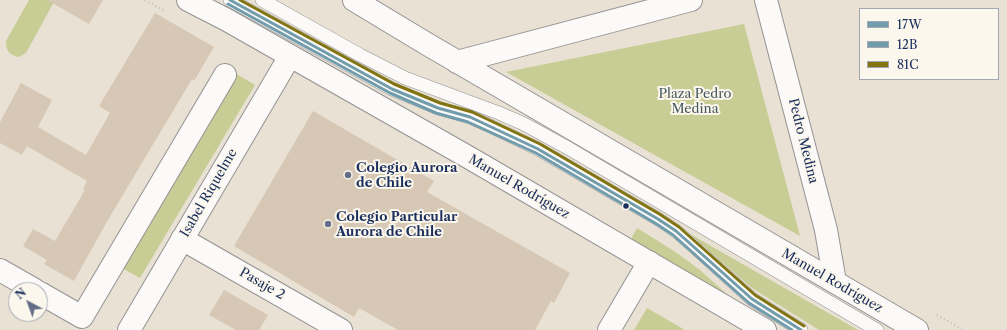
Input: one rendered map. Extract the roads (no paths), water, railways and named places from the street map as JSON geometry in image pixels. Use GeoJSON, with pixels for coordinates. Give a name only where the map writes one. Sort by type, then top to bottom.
{"type":"FeatureCollection","features":[{"type":"Feature","properties":{"kind":"street","name":"Manuel Rodríguez"},"geometry":{"type":"LineString","coordinates":[[188,0],[468,157],[764,330]]}},
{"type":"Feature","properties":{"kind":"street"},"geometry":{"type":"LineString","coordinates":[[456,62],[691,0]]}},
{"type":"Feature","properties":{"kind":"street","name":"Pedro Medina"},"geometry":{"type":"LineString","coordinates":[[766,0],[826,230],[835,282]]}},
{"type":"Feature","properties":{"kind":"street","name":"Manuel Rodríguez"},"geometry":{"type":"LineString","coordinates":[[365,3],[456,62],[917,330]]}},
{"type":"Feature","properties":{"kind":"street","name":"Isabel Riquelme"},"geometry":{"type":"LineString","coordinates":[[129,330],[290,56]]}},
{"type":"Feature","properties":{"kind":"street"},"geometry":{"type":"LineString","coordinates":[[48,298],[82,317],[225,75]]}},
{"type":"Feature","properties":{"kind":"street","name":"Pasaje 2"},"geometry":{"type":"LineString","coordinates":[[182,239],[341,330]]}},
{"type":"Feature","properties":{"kind":"street"},"geometry":{"type":"LineString","coordinates":[[609,330],[649,262]]}},
{"type":"Feature","properties":{"kind":"street"},"geometry":{"type":"LineString","coordinates":[[0,270],[21,282]]}},
{"type":"Feature","properties":{"kind":"lane"},"geometry":{"type":"LineString","coordinates":[[230,0],[392,89],[438,108],[470,117],[538,149],[676,231],[752,299],[801,330]]}},
{"type":"Feature","properties":{"kind":"lane"},"geometry":{"type":"LineString","coordinates":[[262,0],[360,55],[405,78],[479,105],[530,127],[877,330]]}},
{"type":"Feature","properties":{"kind":"place","name":"Colegio Aurora de Chile"},"geometry":{"type":"Point","coordinates":[348,175]}},
{"type":"Feature","properties":{"kind":"place","name":"Colegio Particular Aurora de Chile"},"geometry":{"type":"Point","coordinates":[328,224]}},
{"type":"Feature","properties":{"kind":"park label","name":"Plaza Pedro Medina"},"geometry":{"type":"Point","coordinates":[695,102]}}]}
